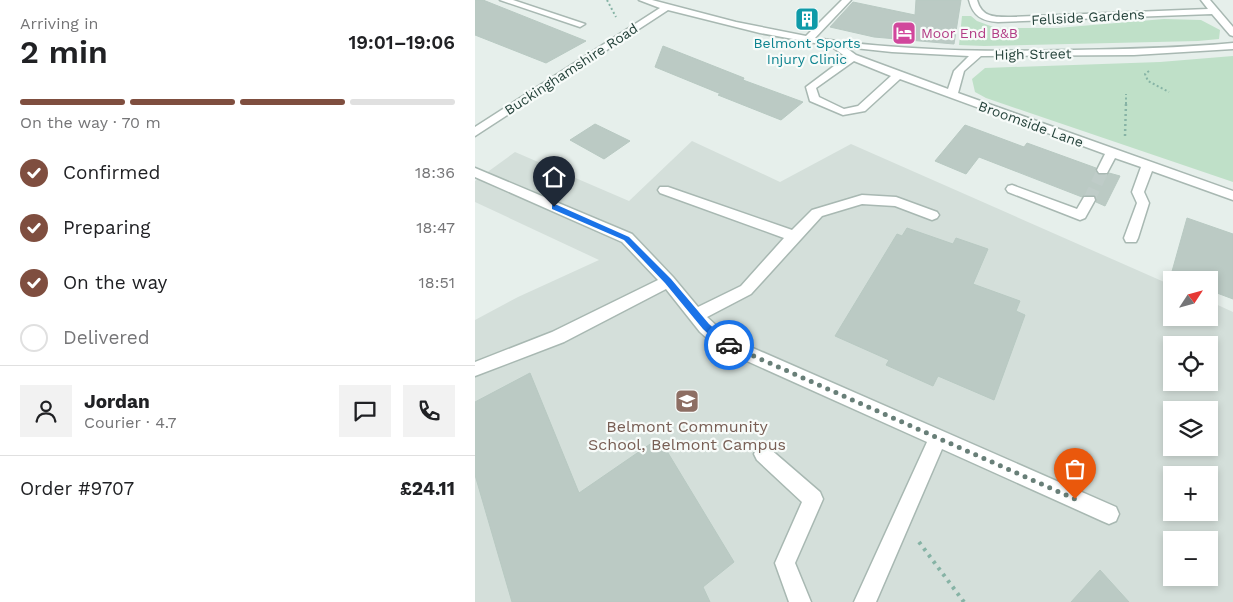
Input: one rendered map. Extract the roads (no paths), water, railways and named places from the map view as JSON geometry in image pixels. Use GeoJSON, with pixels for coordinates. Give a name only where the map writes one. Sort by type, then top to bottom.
{"type":"FeatureCollection","features":[{"type":"Feature","properties":{"kind":"street"},"geometry":{"type":"LineString","coordinates":[[504,0],[580,24]]}},
{"type":"Feature","properties":{"kind":"street","name":"High Street"},"geometry":{"type":"LineString","coordinates":[[643,0],[808,40],[906,51],[978,54],[1164,51],[1233,46]]}},
{"type":"Feature","properties":{"kind":"street"},"geometry":{"type":"LineString","coordinates":[[808,40],[847,0]]}},
{"type":"Feature","properties":{"kind":"street","name":"Fellside Gardens"},"geometry":{"type":"LineString","coordinates":[[973,0],[977,13],[984,18],[1011,20],[1214,12]]}},
{"type":"Feature","properties":{"kind":"street"},"geometry":{"type":"LineString","coordinates":[[1205,0],[1233,33]]}},
{"type":"Feature","properties":{"kind":"street","name":"Buckinghamshire Road"},"geometry":{"type":"LineString","coordinates":[[475,132],[667,7]]}},
{"type":"Feature","properties":{"kind":"street","name":"Broomside Lane"},"geometry":{"type":"LineString","coordinates":[[832,43],[853,57],[898,75],[1233,196]]}},
{"type":"Feature","properties":{"kind":"street"},"geometry":{"type":"LineString","coordinates":[[952,95],[955,77],[962,66],[978,54]]}},
{"type":"Feature","properties":{"kind":"street"},"geometry":{"type":"LineString","coordinates":[[853,57],[811,87],[814,99],[843,112],[861,109],[898,75]]}},
{"type":"Feature","properties":{"kind":"street"},"geometry":{"type":"LineString","coordinates":[[1103,170],[1115,154]]}},
{"type":"Feature","properties":{"kind":"street"},"geometry":{"type":"LineString","coordinates":[[1131,238],[1143,203],[1138,192],[1148,166]]}},
{"type":"Feature","properties":{"kind":"street"},"geometry":{"type":"LineString","coordinates":[[475,172],[627,238],[723,343],[939,437],[1109,514]]}},
{"type":"Feature","properties":{"kind":"street"},"geometry":{"type":"LineString","coordinates":[[1012,188],[1080,215],[1089,200]]}},
{"type":"Feature","properties":{"kind":"street"},"geometry":{"type":"LineString","coordinates":[[664,190],[794,236]]}},
{"type":"Feature","properties":{"kind":"street"},"geometry":{"type":"LineString","coordinates":[[697,315],[746,290],[817,213],[862,199],[896,202],[932,215]]}},
{"type":"Feature","properties":{"kind":"street"},"geometry":{"type":"LineString","coordinates":[[475,369],[559,337],[668,281]]}},
{"type":"Feature","properties":{"kind":"street"},"geometry":{"type":"LineString","coordinates":[[865,602],[939,437]]}},
{"type":"Feature","properties":{"kind":"street"},"geometry":{"type":"LineString","coordinates":[[763,454],[813,499],[785,563],[800,602]]}},
{"type":"Feature","properties":{"kind":"tunnel"},"geometry":{"type":"LineString","coordinates":[[1089,200],[1103,170]]}},
{"type":"Feature","properties":{"kind":"place","name":"Belmont Sports Injury Clinic"},"geometry":{"type":"Point","coordinates":[807,19]}},
{"type":"Feature","properties":{"kind":"place","name":"Moor End B&B"},"geometry":{"type":"Point","coordinates":[904,33]}},
{"type":"Feature","properties":{"kind":"place","name":"Belmont Community School, Belmont Campus"},"geometry":{"type":"Point","coordinates":[687,401]}}]}
